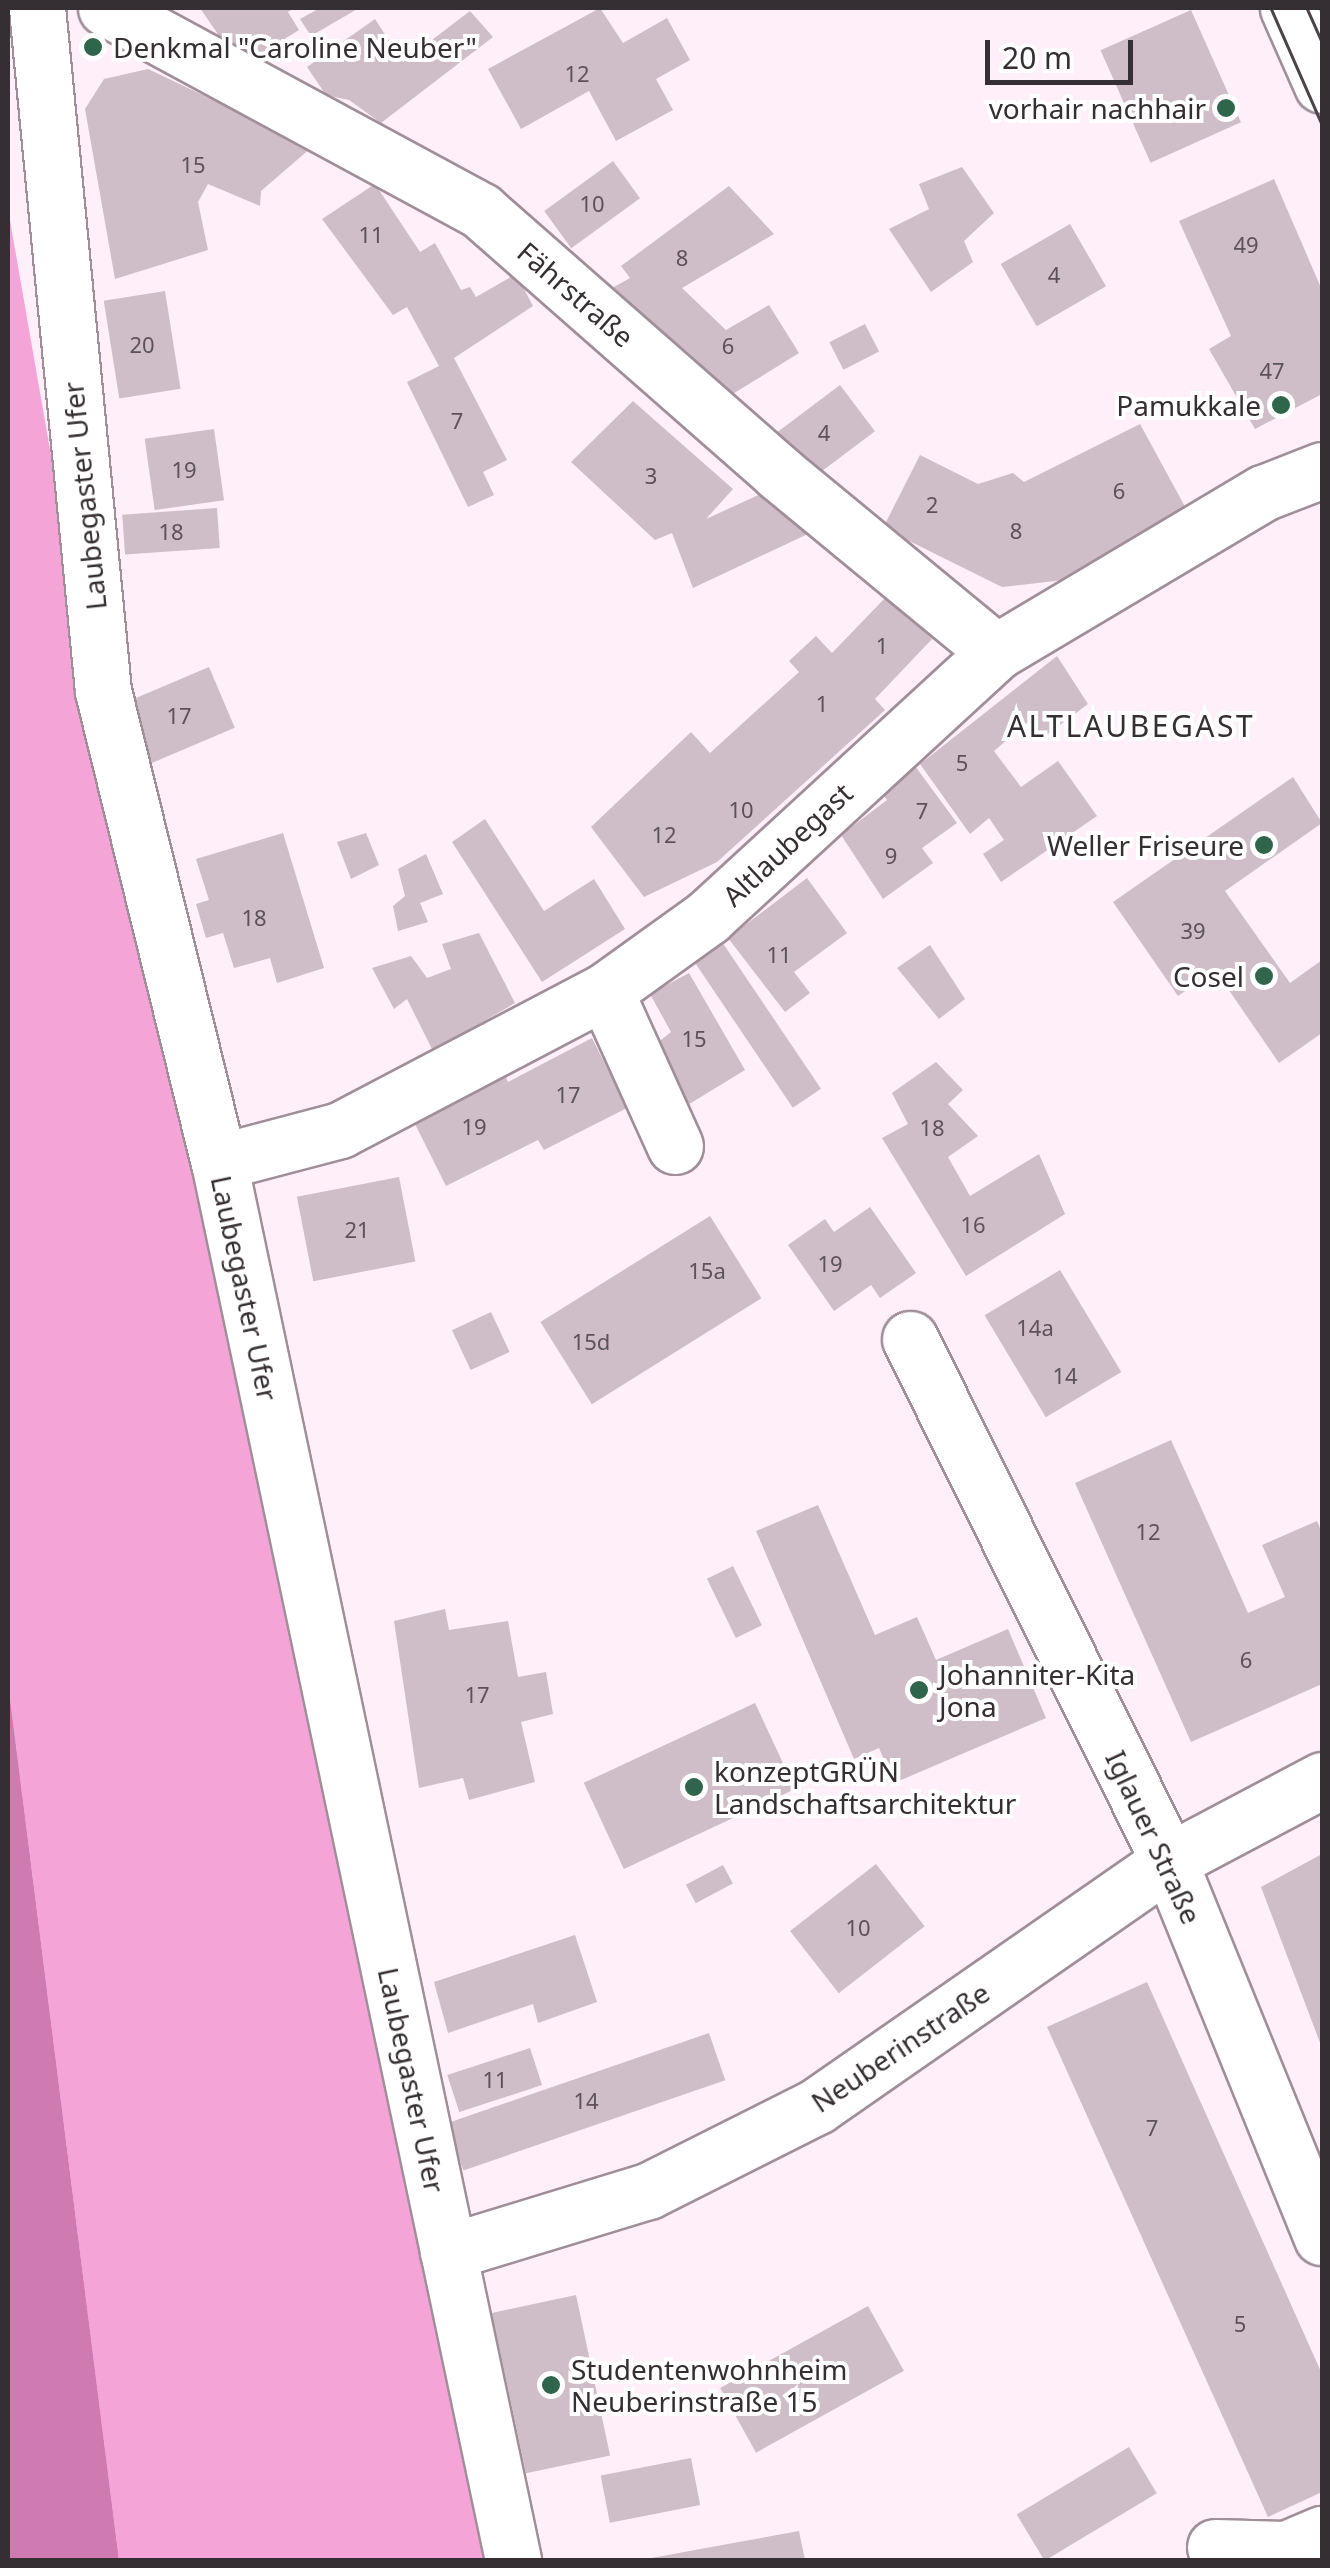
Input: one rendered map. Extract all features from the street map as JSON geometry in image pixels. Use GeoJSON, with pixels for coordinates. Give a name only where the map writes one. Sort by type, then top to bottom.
{"type":"FeatureCollection","features":[{"type":"Feature","properties":{"kind":"street","name":"Laubegaster Ufer"},"geometry":{"type":"LineString","coordinates":[[37,8],[103,691],[219,1162],[512,2560]]}},
{"type":"Feature","properties":{"kind":"street","name":"Fährstraße"},"geometry":{"type":"LineString","coordinates":[[106,8],[481,211],[779,473],[996,652]]}},
{"type":"Feature","properties":{"kind":"street"},"geometry":{"type":"LineString","coordinates":[[1288,8],[1322,85]]}},
{"type":"Feature","properties":{"kind":"street","name":"Altlaubegast"},"geometry":{"type":"LineString","coordinates":[[219,1162],[340,1130],[605,991],[708,917],[996,652],[1263,493],[1322,470]]}},
{"type":"Feature","properties":{"kind":"street"},"geometry":{"type":"LineString","coordinates":[[605,991],[675,1146]]}},
{"type":"Feature","properties":{"kind":"street","name":"Iglauer Straße"},"geometry":{"type":"LineString","coordinates":[[910,1340],[1169,1861],[1322,2237]]}},
{"type":"Feature","properties":{"kind":"street","name":"Neuberinstraße"},"geometry":{"type":"LineString","coordinates":[[448,2252],[648,2191],[817,2106],[1169,1861],[1322,1780]]}},
{"type":"Feature","properties":{"kind":"street"},"geometry":{"type":"LineString","coordinates":[[1215,2548],[1286,2549],[1322,2534]]}},
{"type":"Feature","properties":{"kind":"shaded area"},"geometry":{"type":"Polygon","coordinates":[[[8,209],[93,696],[428,2269],[483,2560],[119,2560],[8,1682],[8,209]]]}},
{"type":"Feature","properties":{"kind":"shaded area"},"geometry":{"type":"Polygon","coordinates":[[[8,1682],[119,2560],[8,2560],[8,1682]]]}},
{"type":"Feature","properties":{"kind":"building"},"geometry":{"type":"Polygon","coordinates":[[[200,8],[294,8],[288,12],[299,30],[252,59],[228,49],[200,8]]]}},
{"type":"Feature","properties":{"kind":"building"},"geometry":{"type":"Polygon","coordinates":[[[320,8],[359,8],[311,36],[300,19],[320,8]]]}},
{"type":"Feature","properties":{"kind":"building"},"geometry":{"type":"Polygon","coordinates":[[[600,8],[623,43],[667,18],[690,60],[656,79],[673,110],[616,141],[589,91],[521,129],[488,69],[600,8]]]}},
{"type":"Feature","properties":{"kind":"building"},"geometry":{"type":"Polygon","coordinates":[[[1191,10],[1241,122],[1151,163],[1101,50],[1191,10]]]}},
{"type":"Feature","properties":{"kind":"building"},"geometry":{"type":"Polygon","coordinates":[[[470,11],[493,37],[381,123],[349,100],[326,95],[307,67],[375,19],[403,62],[470,11]]]}},
{"type":"Feature","properties":{"kind":"building"},"geometry":{"type":"Polygon","coordinates":[[[148,69],[312,147],[261,191],[260,206],[208,184],[198,202],[208,250],[115,279],[85,109],[104,79],[148,69]]]}},
{"type":"Feature","properties":{"kind":"building"},"geometry":{"type":"Polygon","coordinates":[[[613,161],[640,198],[571,248],[544,211],[613,161]]]}},
{"type":"Feature","properties":{"kind":"building"},"geometry":{"type":"Polygon","coordinates":[[[962,167],[994,213],[964,241],[973,262],[931,292],[889,229],[929,209],[919,184],[962,167]]]}},
{"type":"Feature","properties":{"kind":"building"},"geometry":{"type":"Polygon","coordinates":[[[1274,179],[1322,290],[1322,394],[1255,429],[1209,349],[1231,336],[1179,221],[1274,179]]]}},
{"type":"Feature","properties":{"kind":"building"},"geometry":{"type":"Polygon","coordinates":[[[375,184],[420,252],[435,243],[461,290],[470,287],[476,297],[516,274],[533,306],[454,358],[507,460],[483,472],[494,495],[468,507],[407,382],[439,366],[407,307],[393,315],[322,219],[375,184]]]}},
{"type":"Feature","properties":{"kind":"building"},"geometry":{"type":"Polygon","coordinates":[[[729,186],[774,234],[682,288],[726,330],[769,305],[799,353],[723,400],[605,292],[630,278],[621,266],[729,186]]]}},
{"type":"Feature","properties":{"kind":"building"},"geometry":{"type":"Polygon","coordinates":[[[1070,224],[1106,286],[1037,326],[1001,264],[1070,224]]]}},
{"type":"Feature","properties":{"kind":"building"},"geometry":{"type":"Polygon","coordinates":[[[165,291],[180,389],[119,398],[104,301],[165,291]]]}},
{"type":"Feature","properties":{"kind":"building"},"geometry":{"type":"Polygon","coordinates":[[[865,324],[879,352],[843,370],[829,342],[865,324]]]}},
{"type":"Feature","properties":{"kind":"building"},"geometry":{"type":"Polygon","coordinates":[[[840,385],[875,431],[808,482],[773,436],[840,385]]]}},
{"type":"Feature","properties":{"kind":"building"},"geometry":{"type":"Polygon","coordinates":[[[633,401],[733,489],[706,519],[765,492],[810,533],[693,588],[672,533],[655,540],[571,462],[633,401]]]}},
{"type":"Feature","properties":{"kind":"building"},"geometry":{"type":"Polygon","coordinates":[[[1140,424],[1189,514],[1064,580],[1002,587],[883,528],[920,455],[978,484],[1013,473],[1024,482],[1140,424]]]}},
{"type":"Feature","properties":{"kind":"building"},"geometry":{"type":"Polygon","coordinates":[[[214,429],[224,500],[155,510],[145,439],[214,429]]]}},
{"type":"Feature","properties":{"kind":"building"},"geometry":{"type":"Polygon","coordinates":[[[217,508],[220,548],[125,555],[122,515],[217,508]]]}},
{"type":"Feature","properties":{"kind":"building"},"geometry":{"type":"Polygon","coordinates":[[[887,596],[932,639],[875,699],[885,710],[717,862],[644,897],[591,827],[691,732],[710,753],[799,672],[789,661],[816,636],[832,653],[887,596]]]}},
{"type":"Feature","properties":{"kind":"building"},"geometry":{"type":"Polygon","coordinates":[[[1057,656],[1088,704],[1041,739],[1028,722],[994,751],[1021,787],[1058,761],[1097,816],[1001,882],[983,854],[1004,840],[989,818],[970,834],[920,764],[1057,656]]]}},
{"type":"Feature","properties":{"kind":"building"},"geometry":{"type":"Polygon","coordinates":[[[209,667],[235,728],[148,764],[122,704],[209,667]]]}},
{"type":"Feature","properties":{"kind":"building"},"geometry":{"type":"Polygon","coordinates":[[[915,766],[957,823],[922,848],[933,863],[883,899],[841,835],[887,800],[880,791],[915,766]]]}},
{"type":"Feature","properties":{"kind":"building"},"geometry":{"type":"Polygon","coordinates":[[[1293,777],[1322,823],[1225,891],[1290,983],[1322,960],[1322,1033],[1279,1063],[1215,970],[1178,996],[1113,902],[1293,777]]]}},
{"type":"Feature","properties":{"kind":"building"},"geometry":{"type":"Polygon","coordinates":[[[485,819],[544,911],[594,879],[625,929],[542,982],[452,842],[485,819]]]}},
{"type":"Feature","properties":{"kind":"building"},"geometry":{"type":"Polygon","coordinates":[[[283,833],[324,968],[277,983],[270,958],[234,968],[223,933],[206,938],[196,904],[209,900],[196,859],[283,833]]]}},
{"type":"Feature","properties":{"kind":"building"},"geometry":{"type":"Polygon","coordinates":[[[366,833],[379,865],[351,879],[337,842],[366,833]]]}},
{"type":"Feature","properties":{"kind":"building"},"geometry":{"type":"Polygon","coordinates":[[[426,854],[443,894],[420,903],[428,922],[398,931],[393,906],[405,896],[398,869],[426,854]]]}},
{"type":"Feature","properties":{"kind":"building"},"geometry":{"type":"Polygon","coordinates":[[[807,878],[847,933],[794,972],[810,993],[785,1012],[728,938],[807,878]]]}},
{"type":"Feature","properties":{"kind":"building"},"geometry":{"type":"Polygon","coordinates":[[[479,933],[515,1003],[433,1051],[407,999],[394,1009],[372,968],[411,956],[427,978],[451,969],[442,944],[479,933]]]}},
{"type":"Feature","properties":{"kind":"building"},"geometry":{"type":"Polygon","coordinates":[[[722,942],[821,1089],[793,1108],[694,961],[722,942]]]}},
{"type":"Feature","properties":{"kind":"building"},"geometry":{"type":"Polygon","coordinates":[[[930,945],[965,999],[939,1019],[897,968],[930,945]]]}},
{"type":"Feature","properties":{"kind":"building"},"geometry":{"type":"Polygon","coordinates":[[[689,973],[745,1070],[686,1106],[652,1047],[671,1032],[650,994],[689,973]]]}},
{"type":"Feature","properties":{"kind":"building"},"geometry":{"type":"Polygon","coordinates":[[[592,1038],[627,1108],[544,1150],[538,1140],[446,1186],[410,1114],[502,1068],[508,1082],[592,1038]]]}},
{"type":"Feature","properties":{"kind":"building"},"geometry":{"type":"Polygon","coordinates":[[[936,1062],[963,1090],[948,1104],[978,1136],[948,1157],[970,1196],[1039,1154],[1065,1214],[966,1276],[882,1138],[908,1124],[892,1093],[936,1062]]]}},
{"type":"Feature","properties":{"kind":"building"},"geometry":{"type":"Polygon","coordinates":[[[399,1177],[415,1261],[313,1281],[297,1197],[399,1177]]]}},
{"type":"Feature","properties":{"kind":"building"},"geometry":{"type":"Polygon","coordinates":[[[870,1207],[916,1273],[880,1298],[871,1285],[834,1311],[788,1245],[825,1219],[834,1232],[870,1207]]]}},
{"type":"Feature","properties":{"kind":"building"},"geometry":{"type":"Polygon","coordinates":[[[710,1216],[761,1298],[592,1404],[540,1322],[710,1216]]]}},
{"type":"Feature","properties":{"kind":"building"},"geometry":{"type":"Polygon","coordinates":[[[1060,1270],[1121,1372],[1046,1417],[985,1315],[1060,1270]]]}},
{"type":"Feature","properties":{"kind":"building"},"geometry":{"type":"Polygon","coordinates":[[[491,1312],[510,1352],[471,1370],[452,1330],[491,1312]]]}},
{"type":"Feature","properties":{"kind":"building"},"geometry":{"type":"Polygon","coordinates":[[[1171,1440],[1248,1613],[1285,1597],[1262,1545],[1317,1521],[1322,1533],[1322,1684],[1191,1742],[1075,1483],[1171,1440]]]}},
{"type":"Feature","properties":{"kind":"building"},"geometry":{"type":"Polygon","coordinates":[[[818,1505],[875,1635],[917,1617],[936,1660],[1008,1629],[1046,1718],[894,1783],[879,1748],[854,1759],[756,1531],[818,1505]]]}},
{"type":"Feature","properties":{"kind":"building"},"geometry":{"type":"Polygon","coordinates":[[[733,1566],[762,1625],[736,1638],[707,1579],[733,1566]]]}},
{"type":"Feature","properties":{"kind":"building"},"geometry":{"type":"Polygon","coordinates":[[[445,1609],[449,1630],[508,1621],[518,1677],[546,1672],[553,1714],[521,1722],[535,1782],[469,1800],[463,1778],[419,1788],[394,1621],[445,1609]]]}},
{"type":"Feature","properties":{"kind":"building"},"geometry":{"type":"Polygon","coordinates":[[[755,1703],[795,1789],[624,1869],[584,1783],[755,1703]]]}},
{"type":"Feature","properties":{"kind":"building"},"geometry":{"type":"Polygon","coordinates":[[[1322,1854],[1322,2048],[1261,1887],[1322,1854]]]}},
{"type":"Feature","properties":{"kind":"building"},"geometry":{"type":"Polygon","coordinates":[[[876,1864],[925,1926],[839,1993],[790,1931],[876,1864]]]}},
{"type":"Feature","properties":{"kind":"building"},"geometry":{"type":"Polygon","coordinates":[[[723,1865],[733,1884],[696,1903],[686,1885],[723,1865]]]}},
{"type":"Feature","properties":{"kind":"building"},"geometry":{"type":"Polygon","coordinates":[[[575,1935],[597,2002],[538,2023],[533,2004],[448,2033],[434,1982],[575,1935]]]}},
{"type":"Feature","properties":{"kind":"building"},"geometry":{"type":"Polygon","coordinates":[[[1147,1982],[1322,2374],[1322,2492],[1268,2517],[1047,2027],[1147,1982]]]}},
{"type":"Feature","properties":{"kind":"building"},"geometry":{"type":"Polygon","coordinates":[[[709,2033],[725,2080],[463,2170],[447,2123],[709,2033]]]}},
{"type":"Feature","properties":{"kind":"building"},"geometry":{"type":"Polygon","coordinates":[[[530,2048],[542,2085],[459,2112],[447,2075],[530,2048]]]}},
{"type":"Feature","properties":{"kind":"building","name":"Studentenwohnheim Neuberinstraße 15"},"geometry":{"type":"Polygon","coordinates":[[[576,2295],[610,2455],[526,2473],[492,2313],[576,2295]]]}},
{"type":"Feature","properties":{"kind":"building"},"geometry":{"type":"Polygon","coordinates":[[[868,2306],[904,2371],[756,2453],[720,2388],[868,2306]]]}},
{"type":"Feature","properties":{"kind":"building"},"geometry":{"type":"Polygon","coordinates":[[[1129,2447],[1157,2493],[1046,2560],[1017,2514],[1129,2447]]]}},
{"type":"Feature","properties":{"kind":"building"},"geometry":{"type":"Polygon","coordinates":[[[691,2458],[700,2505],[610,2523],[601,2476],[691,2458]]]}},
{"type":"Feature","properties":{"kind":"building"},"geometry":{"type":"Polygon","coordinates":[[[799,2531],[805,2560],[646,2560],[646,2559],[799,2531]]]}},
{"type":"Feature","properties":{"kind":"tram line"},"geometry":{"type":"LineString","coordinates":[[1271,8],[1322,124]]}},
{"type":"Feature","properties":{"kind":"tram line"},"geometry":{"type":"LineString","coordinates":[[1307,8],[1322,42]]}},
{"type":"Feature","properties":{"kind":"place","name":"Denkmal \"Caroline Neuber\""},"geometry":{"type":"Point","coordinates":[93,47]}},
{"type":"Feature","properties":{"kind":"place","name":"vorhair nachhair"},"geometry":{"type":"Point","coordinates":[1226,108]}},
{"type":"Feature","properties":{"kind":"place","name":"Pamukkale"},"geometry":{"type":"Point","coordinates":[1281,405]}},
{"type":"Feature","properties":{"kind":"place","name":"Weller Friseure"},"geometry":{"type":"Point","coordinates":[1264,845]}},
{"type":"Feature","properties":{"kind":"place","name":"Cosel"},"geometry":{"type":"Point","coordinates":[1264,976]}},
{"type":"Feature","properties":{"kind":"place","name":"Johanniter-Kita Jona"},"geometry":{"type":"Point","coordinates":[919,1690]}},
{"type":"Feature","properties":{"kind":"place","name":"konzeptGRÜN Landschaftsarchitektur"},"geometry":{"type":"Point","coordinates":[694,1787]}},
{"type":"Feature","properties":{"kind":"place","name":"Studentenwohnheim Neuberinstraße 15"},"geometry":{"type":"Point","coordinates":[551,2385]}},
{"type":"Feature","properties":{"kind":"district","name":"ALTLAUBEGAST"},"geometry":{"type":"Point","coordinates":[1131,726]}}]}
